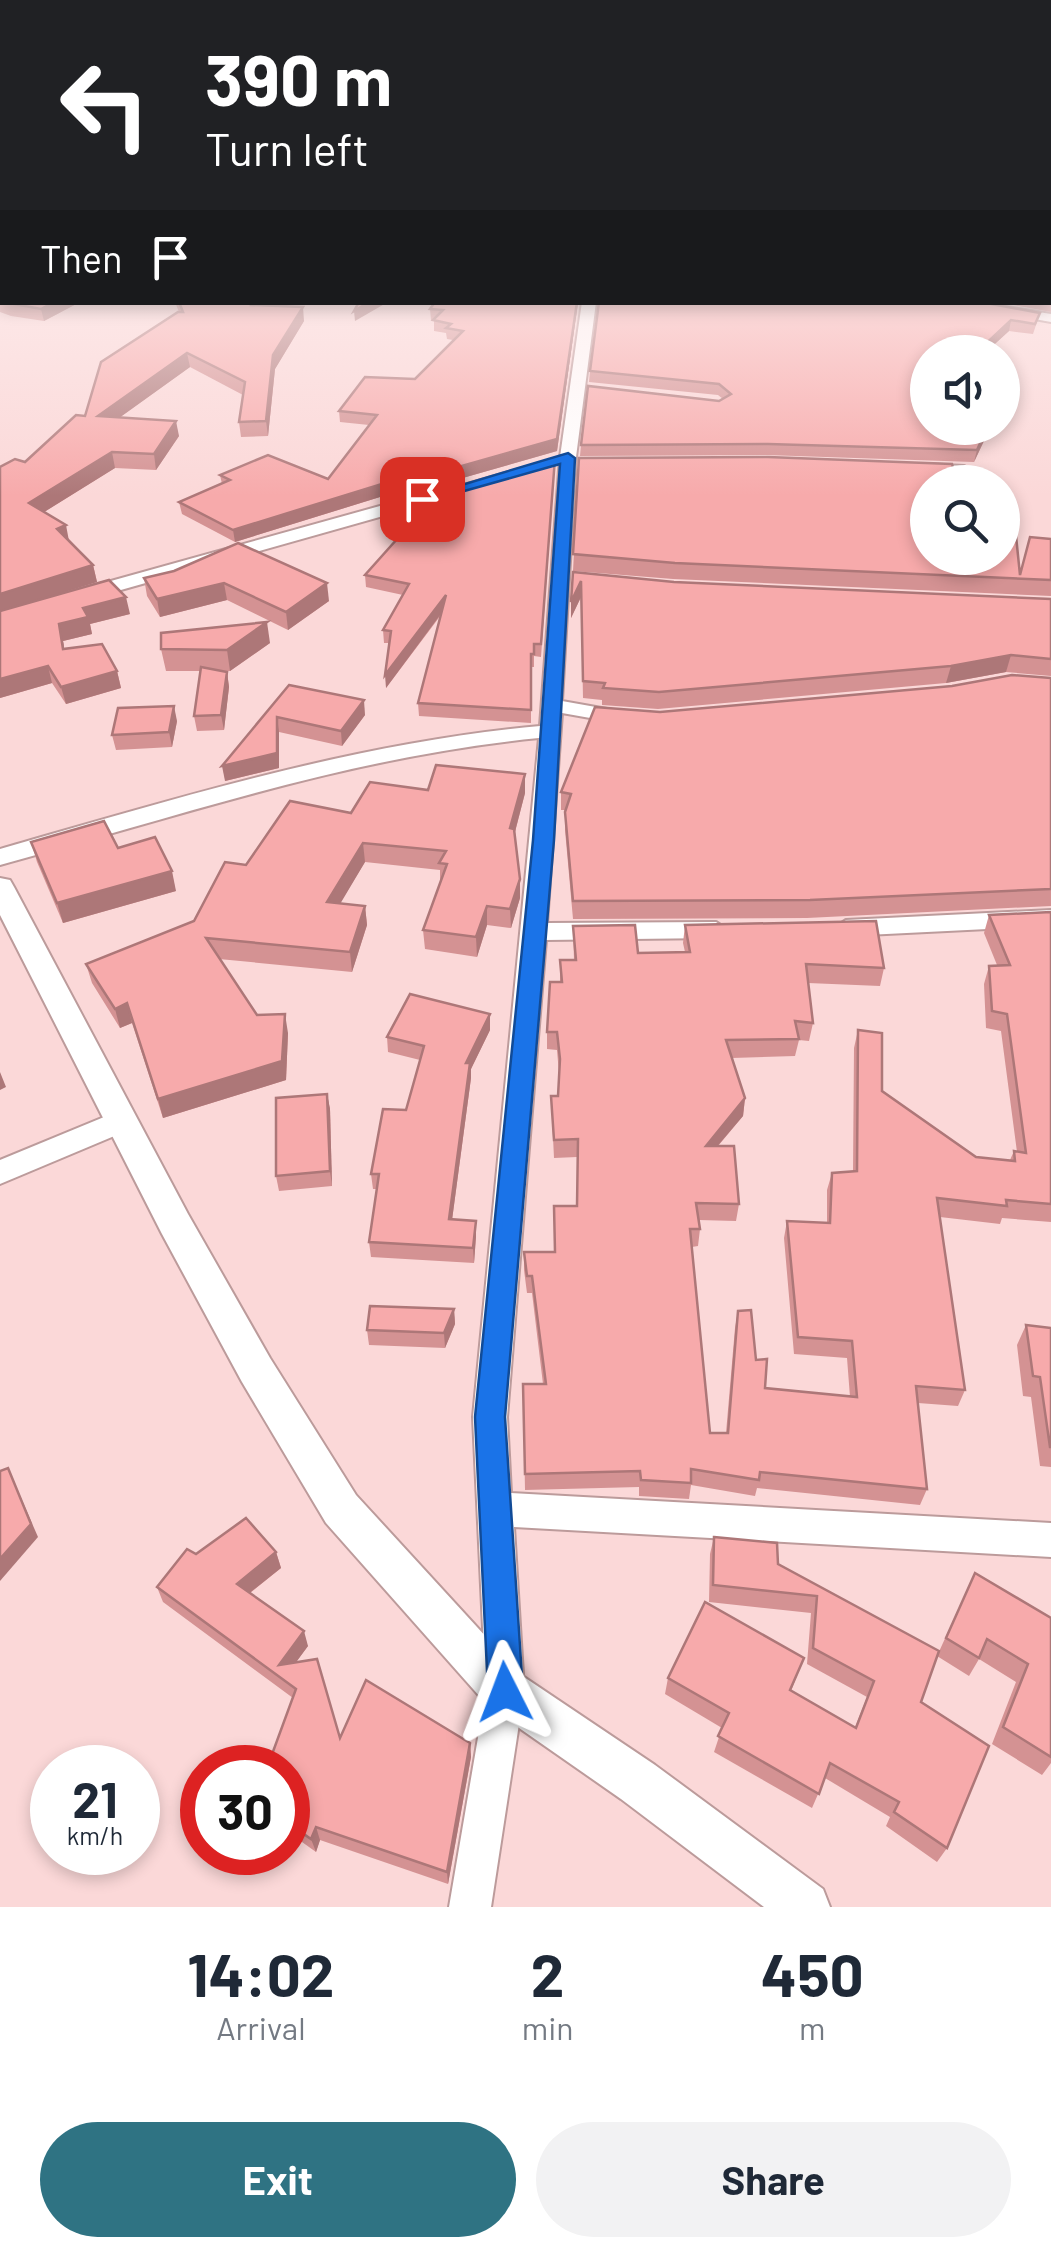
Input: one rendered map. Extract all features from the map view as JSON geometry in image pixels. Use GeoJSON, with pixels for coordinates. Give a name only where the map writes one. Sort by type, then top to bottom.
{"type":"FeatureCollection","features":[{"type":"Feature","properties":{"kind":"street"},"geometry":{"type":"LineString","coordinates":[[470,1907],[505,1692],[490,1417],[535,932],[550,718],[569,579],[568,463],[585,390],[588,318]]}},
{"type":"Feature","properties":{"kind":"street"},"geometry":{"type":"LineString","coordinates":[[904,469],[910,469]]}},
{"type":"Feature","properties":{"kind":"street"},"geometry":{"type":"LineString","coordinates":[[56,603],[473,484]]}},
{"type":"Feature","properties":{"kind":"street"},"geometry":{"type":"LineString","coordinates":[[0,857],[227,793],[415,746],[480,736],[550,718],[640,719]]}},
{"type":"Feature","properties":{"kind":"street"},"geometry":{"type":"LineString","coordinates":[[0,887],[256,1370],[341,1509],[505,1692],[638,1782],[805,1907]]}},
{"type":"Feature","properties":{"kind":"street"},"geometry":{"type":"LineString","coordinates":[[826,929],[1051,918]]}},
{"type":"Feature","properties":{"kind":"street"},"geometry":{"type":"LineString","coordinates":[[535,932],[749,930]]}},
{"type":"Feature","properties":{"kind":"street"},"geometry":{"type":"LineString","coordinates":[[0,1172],[121,1121]]}},
{"type":"Feature","properties":{"kind":"street"},"geometry":{"type":"LineString","coordinates":[[495,1509],[1051,1540]]}},
{"type":"Feature","properties":{"kind":"building"},"geometry":{"type":"Polygon","coordinates":[[[169,318],[296,318],[273,355],[266,421],[239,422],[245,382],[187,353],[98,416],[176,421],[154,454],[112,452],[29,503],[66,525],[57,529],[93,565],[0,594],[0,467],[15,459],[25,462],[76,415],[85,416],[101,362],[169,318]]]}},
{"type":"Feature","properties":{"kind":"building"},"geometry":{"type":"Polygon","coordinates":[[[575,318],[557,439],[437,473],[443,465],[233,530],[179,502],[230,480],[220,475],[268,455],[328,479],[377,415],[339,411],[365,377],[415,379],[463,331],[446,328],[451,324],[433,320],[575,318]]]}},
{"type":"Feature","properties":{"kind":"building"},"geometry":{"type":"Polygon","coordinates":[[[597,318],[1038,318],[1035,324],[1011,320],[995,335],[910,335],[910,445],[979,445],[977,450],[768,444],[581,445],[588,386],[719,401],[731,394],[719,384],[590,371],[597,318]]]}},
{"type":"Feature","properties":{"kind":"building"},"geometry":{"type":"Polygon","coordinates":[[[768,457],[952,465],[910,465],[910,574],[675,563],[573,554],[579,458],[768,457]]]}},
{"type":"Feature","properties":{"kind":"building"},"geometry":{"type":"Polygon","coordinates":[[[555,458],[541,644],[534,644],[531,654],[531,710],[418,703],[446,595],[385,675],[391,631],[383,630],[409,584],[365,575],[423,510],[411,507],[419,497],[555,458]]]}},
{"type":"Feature","properties":{"kind":"building"},"geometry":{"type":"Polygon","coordinates":[[[1030,537],[1051,539],[1051,580],[940,575],[1020,575],[1030,537]]]}},
{"type":"Feature","properties":{"kind":"building"},"geometry":{"type":"Polygon","coordinates":[[[238,543],[327,583],[286,612],[224,583],[157,599],[144,578],[174,571],[238,543]]]}},
{"type":"Feature","properties":{"kind":"building"},"geometry":{"type":"Polygon","coordinates":[[[573,572],[674,582],[1051,599],[1051,659],[1011,655],[951,666],[659,692],[603,688],[605,683],[583,681],[581,581],[571,602],[573,572]]]}},
{"type":"Feature","properties":{"kind":"building"},"geometry":{"type":"Polygon","coordinates":[[[109,580],[126,597],[83,608],[88,617],[59,624],[63,649],[102,644],[117,671],[61,687],[48,666],[0,679],[0,611],[109,580]]]}},
{"type":"Feature","properties":{"kind":"building"},"geometry":{"type":"Polygon","coordinates":[[[267,622],[227,650],[161,649],[161,633],[267,622]]]}},
{"type":"Feature","properties":{"kind":"building"},"geometry":{"type":"Polygon","coordinates":[[[201,667],[227,672],[221,715],[194,716],[201,667]]]}},
{"type":"Feature","properties":{"kind":"building"},"geometry":{"type":"Polygon","coordinates":[[[1012,675],[1051,678],[1051,889],[810,900],[573,901],[565,812],[571,794],[561,792],[595,707],[660,712],[952,686],[1012,675]]]}},
{"type":"Feature","properties":{"kind":"building"},"geometry":{"type":"Polygon","coordinates":[[[289,685],[364,700],[341,731],[277,717],[277,753],[222,766],[289,685]]]}},
{"type":"Feature","properties":{"kind":"building"},"geometry":{"type":"Polygon","coordinates":[[[174,706],[169,732],[112,735],[118,708],[174,706]]]}},
{"type":"Feature","properties":{"kind":"building"},"geometry":{"type":"Polygon","coordinates":[[[436,765],[525,774],[510,828],[514,829],[520,879],[510,909],[487,906],[476,937],[423,930],[447,864],[439,863],[446,851],[363,843],[327,902],[365,906],[350,952],[206,938],[257,1015],[285,1014],[282,1061],[158,1099],[127,1003],[115,1009],[86,964],[194,921],[225,862],[246,865],[290,801],[351,813],[370,782],[428,790],[436,765]]]}},
{"type":"Feature","properties":{"kind":"building"},"geometry":{"type":"Polygon","coordinates":[[[104,821],[118,848],[155,837],[172,871],[57,903],[31,842],[104,821]]]}},
{"type":"Feature","properties":{"kind":"building"},"geometry":{"type":"Polygon","coordinates":[[[1051,912],[1051,1204],[1006,1200],[1007,1206],[937,1198],[965,1390],[916,1386],[927,1489],[760,1472],[759,1480],[691,1469],[691,1483],[641,1480],[640,1471],[525,1474],[523,1384],[546,1384],[532,1276],[527,1276],[524,1252],[555,1252],[554,1206],[577,1206],[578,1139],[554,1140],[551,1096],[558,1096],[560,1059],[557,1032],[547,1032],[550,982],[562,982],[560,960],[576,960],[573,926],[635,925],[638,953],[690,952],[685,925],[876,921],[884,968],[806,964],[813,1023],[795,1021],[799,1039],[726,1040],[745,1098],[706,1146],[734,1146],[739,1204],[696,1203],[700,1229],[690,1229],[710,1433],[728,1433],[738,1311],[751,1310],[756,1360],[767,1359],[765,1388],[857,1397],[852,1341],[798,1337],[787,1221],[830,1223],[832,1173],[857,1171],[858,1030],[882,1033],[882,1091],[976,1157],[1015,1161],[1014,1151],[1026,1153],[1007,1014],[992,1011],[989,966],[1010,965],[989,915],[1051,912]]]}},
{"type":"Feature","properties":{"kind":"building"},"geometry":{"type":"Polygon","coordinates":[[[410,994],[490,1014],[466,1063],[470,1063],[449,1219],[476,1221],[473,1248],[369,1242],[379,1174],[371,1174],[383,1109],[406,1110],[424,1046],[387,1037],[410,994]]]}},
{"type":"Feature","properties":{"kind":"building"},"geometry":{"type":"Polygon","coordinates":[[[327,1094],[330,1171],[276,1176],[276,1098],[327,1094]]]}},
{"type":"Feature","properties":{"kind":"building"},"geometry":{"type":"Polygon","coordinates":[[[370,1306],[454,1309],[444,1333],[367,1330],[370,1306]]]}},
{"type":"Feature","properties":{"kind":"building"},"geometry":{"type":"Polygon","coordinates":[[[1026,1325],[1051,1328],[1051,1447],[1040,1377],[1033,1376],[1026,1325]]]}},
{"type":"Feature","properties":{"kind":"building"},"geometry":{"type":"Polygon","coordinates":[[[8,1468],[31,1524],[0,1559],[0,1471],[8,1468]]]}},
{"type":"Feature","properties":{"kind":"building"},"geometry":{"type":"Polygon","coordinates":[[[246,1518],[276,1552],[237,1584],[304,1631],[279,1665],[317,1659],[340,1738],[366,1680],[470,1743],[447,1872],[316,1827],[310,1838],[310,1745],[275,1745],[296,1689],[157,1587],[187,1549],[196,1554],[246,1518]]]}},
{"type":"Feature","properties":{"kind":"building"},"geometry":{"type":"Polygon","coordinates":[[[714,1537],[777,1543],[778,1564],[939,1651],[921,1702],[989,1746],[947,1848],[894,1812],[899,1802],[830,1763],[819,1794],[718,1736],[729,1713],[668,1678],[705,1602],[804,1658],[790,1690],[856,1728],[874,1681],[813,1648],[817,1596],[713,1585],[714,1537]]]}},
{"type":"Feature","properties":{"kind":"building"},"geometry":{"type":"Polygon","coordinates":[[[975,1573],[1051,1618],[1051,1757],[1003,1727],[1028,1664],[987,1639],[979,1658],[946,1638],[975,1573]]]}},
{"type":"Feature","properties":{"kind":"route"},"geometry":{"type":"LineString","coordinates":[[422,499],[568,458],[543,840],[490,1417],[505,1692]]}}]}
